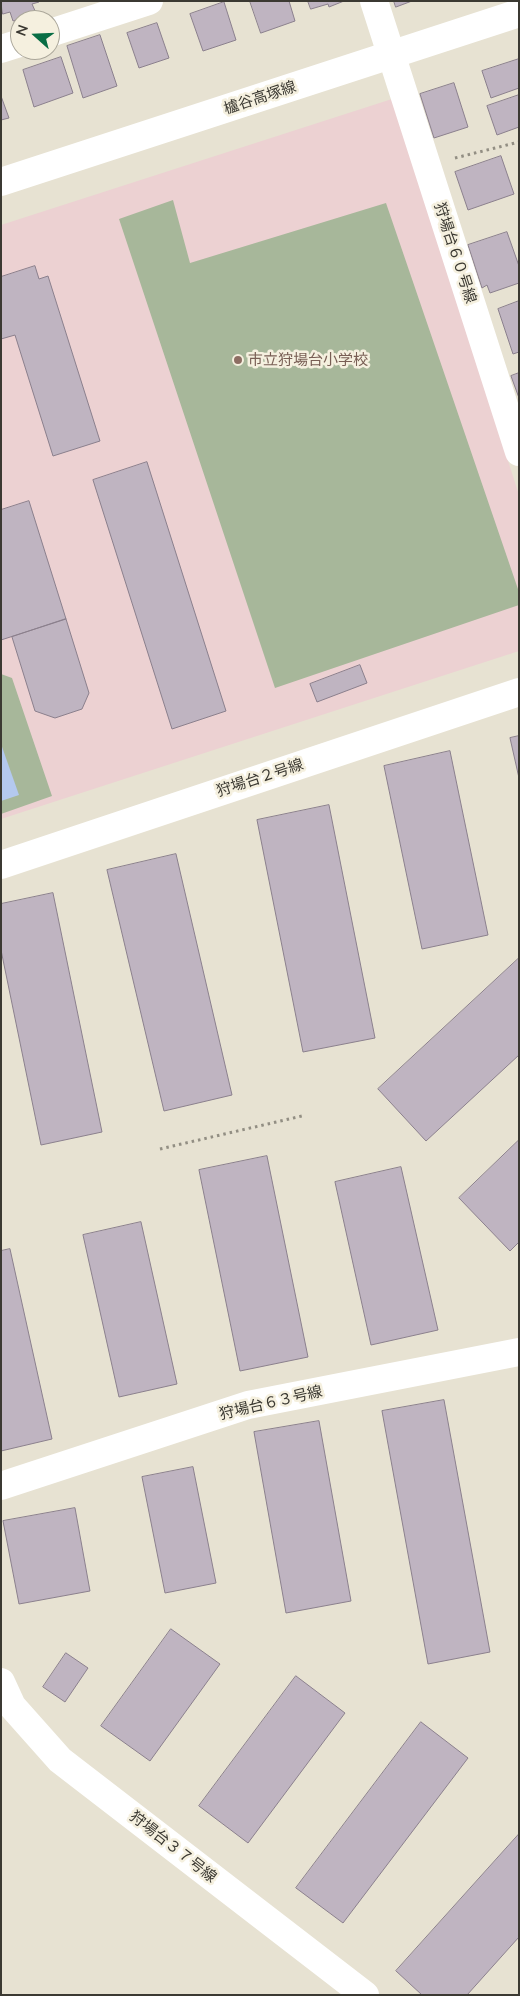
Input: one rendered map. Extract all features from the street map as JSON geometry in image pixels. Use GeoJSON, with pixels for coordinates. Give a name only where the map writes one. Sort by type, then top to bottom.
{"type":"FeatureCollection","features":[{"type":"Feature","properties":{"kind":"street"},"geometry":{"type":"LineString","coordinates":[[60,26],[81,12],[149,1]]}},
{"type":"Feature","properties":{"kind":"street","name":"狩場台６０号線"},"geometry":{"type":"LineString","coordinates":[[374,1],[519,452]]}},
{"type":"Feature","properties":{"kind":"street","name":"櫨谷高塚線"},"geometry":{"type":"LineString","coordinates":[[1,182],[519,13]]}},
{"type":"Feature","properties":{"kind":"street","name":"狩場台２号線"},"geometry":{"type":"LineString","coordinates":[[1,865],[519,692]]}},
{"type":"Feature","properties":{"kind":"street","name":"狩場台６３号線"},"geometry":{"type":"LineString","coordinates":[[1,1486],[248,1405],[519,1352]]}},
{"type":"Feature","properties":{"kind":"street","name":"狩場台３７号線"},"geometry":{"type":"LineString","coordinates":[[1,1682],[12,1706],[60,1760],[365,1995]]}},
{"type":"Feature","properties":{"kind":"path"},"geometry":{"type":"LineString","coordinates":[[427,165],[519,142]]}},
{"type":"Feature","properties":{"kind":"path"},"geometry":{"type":"LineString","coordinates":[[160,1149],[302,1116]]}},
{"type":"Feature","properties":{"kind":"shaded area","name":"市立狩場台小学校"},"geometry":{"type":"Polygon","coordinates":[[[392,99],[519,495],[519,651],[1,819],[1,225],[392,99]]]}},
{"type":"Feature","properties":{"kind":"green space"},"geometry":{"type":"Polygon","coordinates":[[[173,200],[190,263],[386,203],[519,592],[519,605],[275,688],[119,219],[173,200]]]}},
{"type":"Feature","properties":{"kind":"green space"},"geometry":{"type":"Polygon","coordinates":[[[1,674],[12,678],[52,796],[1,814],[1,674]]]}},
{"type":"Feature","properties":{"kind":"water"},"geometry":{"type":"Polygon","coordinates":[[[1,744],[19,795],[1,801],[1,744]]]}},
{"type":"Feature","properties":{"kind":"building"},"geometry":{"type":"Polygon","coordinates":[[[1,1],[39,1],[32,4],[35,10],[10,10],[10,12],[3,14],[1,1]]]}},
{"type":"Feature","properties":{"kind":"building"},"geometry":{"type":"Polygon","coordinates":[[[250,1],[289,1],[295,21],[261,33],[250,1]]]}},
{"type":"Feature","properties":{"kind":"building"},"geometry":{"type":"Polygon","coordinates":[[[308,1],[344,1],[329,7],[328,4],[311,9],[308,1]]]}},
{"type":"Feature","properties":{"kind":"building"},"geometry":{"type":"Polygon","coordinates":[[[394,1],[412,1],[396,7],[394,1]]]}},
{"type":"Feature","properties":{"kind":"building"},"geometry":{"type":"Polygon","coordinates":[[[224,2],[236,40],[203,51],[190,14],[224,2]]]}},
{"type":"Feature","properties":{"kind":"building"},"geometry":{"type":"Polygon","coordinates":[[[157,23],[169,58],[139,68],[127,33],[157,23]]]}},
{"type":"Feature","properties":{"kind":"building"},"geometry":{"type":"Polygon","coordinates":[[[100,35],[117,86],[83,98],[67,46],[100,35]]]}},
{"type":"Feature","properties":{"kind":"building"},"geometry":{"type":"Polygon","coordinates":[[[60,57],[73,93],[34,107],[23,70],[52,60],[60,60],[60,57]]]}},
{"type":"Feature","properties":{"kind":"building"},"geometry":{"type":"Polygon","coordinates":[[[519,59],[519,88],[491,98],[482,71],[519,59]]]}},
{"type":"Feature","properties":{"kind":"building"},"geometry":{"type":"Polygon","coordinates":[[[454,83],[468,127],[434,138],[420,94],[454,83]]]}},
{"type":"Feature","properties":{"kind":"building"},"geometry":{"type":"Polygon","coordinates":[[[519,95],[519,127],[497,135],[487,106],[519,95]]]}},
{"type":"Feature","properties":{"kind":"building"},"geometry":{"type":"Polygon","coordinates":[[[1,96],[9,118],[1,120],[1,96]]]}},
{"type":"Feature","properties":{"kind":"building"},"geometry":{"type":"Polygon","coordinates":[[[501,156],[514,194],[468,210],[455,172],[501,156]]]}},
{"type":"Feature","properties":{"kind":"building"},"geometry":{"type":"Polygon","coordinates":[[[507,232],[519,266],[519,283],[490,293],[487,285],[482,288],[468,245],[507,232]]]}},
{"type":"Feature","properties":{"kind":"building"},"geometry":{"type":"Polygon","coordinates":[[[35,266],[39,279],[48,276],[100,441],[53,456],[15,335],[1,339],[1,277],[35,266]]]}},
{"type":"Feature","properties":{"kind":"building"},"geometry":{"type":"Polygon","coordinates":[[[519,301],[519,352],[513,354],[498,309],[519,301]]]}},
{"type":"Feature","properties":{"kind":"building"},"geometry":{"type":"Polygon","coordinates":[[[519,373],[519,398],[511,376],[519,373]]]}},
{"type":"Feature","properties":{"kind":"building"},"geometry":{"type":"Polygon","coordinates":[[[147,462],[226,711],[172,729],[93,480],[147,462]]]}},
{"type":"Feature","properties":{"kind":"building"},"geometry":{"type":"Polygon","coordinates":[[[29,501],[66,619],[1,640],[1,510],[29,501]]]}},
{"type":"Feature","properties":{"kind":"building"},"geometry":{"type":"Polygon","coordinates":[[[66,619],[89,693],[82,709],[55,718],[35,711],[12,637],[66,619]]]}},
{"type":"Feature","properties":{"kind":"building"},"geometry":{"type":"Polygon","coordinates":[[[360,665],[367,683],[317,702],[310,684],[360,665]]]}},
{"type":"Feature","properties":{"kind":"building"},"geometry":{"type":"Polygon","coordinates":[[[519,736],[519,778],[510,738],[519,736]]]}},
{"type":"Feature","properties":{"kind":"building"},"geometry":{"type":"Polygon","coordinates":[[[450,751],[488,935],[422,949],[384,766],[450,751]]]}},
{"type":"Feature","properties":{"kind":"building"},"geometry":{"type":"Polygon","coordinates":[[[329,805],[375,1038],[303,1052],[257,820],[329,805]]]}},
{"type":"Feature","properties":{"kind":"building"},"geometry":{"type":"Polygon","coordinates":[[[176,854],[232,1095],[164,1111],[107,870],[176,854]]]}},
{"type":"Feature","properties":{"kind":"building"},"geometry":{"type":"Polygon","coordinates":[[[53,893],[102,1132],[41,1145],[1,950],[1,904],[53,893]]]}},
{"type":"Feature","properties":{"kind":"building"},"geometry":{"type":"Polygon","coordinates":[[[519,958],[519,1055],[426,1141],[378,1089],[519,958]]]}},
{"type":"Feature","properties":{"kind":"building"},"geometry":{"type":"Polygon","coordinates":[[[519,1140],[519,1242],[510,1251],[459,1198],[519,1140]]]}},
{"type":"Feature","properties":{"kind":"building"},"geometry":{"type":"Polygon","coordinates":[[[267,1156],[308,1357],[240,1371],[199,1170],[267,1156]]]}},
{"type":"Feature","properties":{"kind":"building"},"geometry":{"type":"Polygon","coordinates":[[[401,1167],[438,1330],[371,1345],[335,1182],[401,1167]]]}},
{"type":"Feature","properties":{"kind":"building"},"geometry":{"type":"Polygon","coordinates":[[[141,1222],[177,1384],[119,1397],[83,1235],[141,1222]]]}},
{"type":"Feature","properties":{"kind":"building"},"geometry":{"type":"Polygon","coordinates":[[[10,1249],[52,1439],[1,1451],[1,1251],[10,1249]]]}},
{"type":"Feature","properties":{"kind":"building"},"geometry":{"type":"Polygon","coordinates":[[[444,1400],[490,1652],[428,1664],[382,1411],[444,1400]]]}},
{"type":"Feature","properties":{"kind":"building"},"geometry":{"type":"Polygon","coordinates":[[[319,1421],[351,1601],[286,1613],[254,1432],[319,1421]]]}},
{"type":"Feature","properties":{"kind":"building"},"geometry":{"type":"Polygon","coordinates":[[[193,1467],[216,1583],[165,1593],[142,1477],[193,1467]]]}},
{"type":"Feature","properties":{"kind":"building"},"geometry":{"type":"Polygon","coordinates":[[[75,1508],[90,1591],[19,1604],[3,1521],[75,1508]]]}},
{"type":"Feature","properties":{"kind":"building"},"geometry":{"type":"Polygon","coordinates":[[[171,1629],[220,1664],[150,1761],[101,1726],[171,1629]]]}},
{"type":"Feature","properties":{"kind":"building"},"geometry":{"type":"Polygon","coordinates":[[[66,1653],[88,1668],[65,1702],[43,1687],[66,1653]]]}},
{"type":"Feature","properties":{"kind":"building"},"geometry":{"type":"Polygon","coordinates":[[[296,1676],[345,1713],[248,1843],[199,1806],[296,1676]]]}},
{"type":"Feature","properties":{"kind":"building"},"geometry":{"type":"Polygon","coordinates":[[[421,1722],[468,1758],[343,1923],[296,1888],[421,1722]]]}},
{"type":"Feature","properties":{"kind":"building"},"geometry":{"type":"Polygon","coordinates":[[[519,1834],[519,1937],[467,1995],[422,1995],[396,1971],[519,1834]]]}},
{"type":"Feature","properties":{"kind":"place","name":"市立狩場台小学校"},"geometry":{"type":"Point","coordinates":[238,360]}}]}
